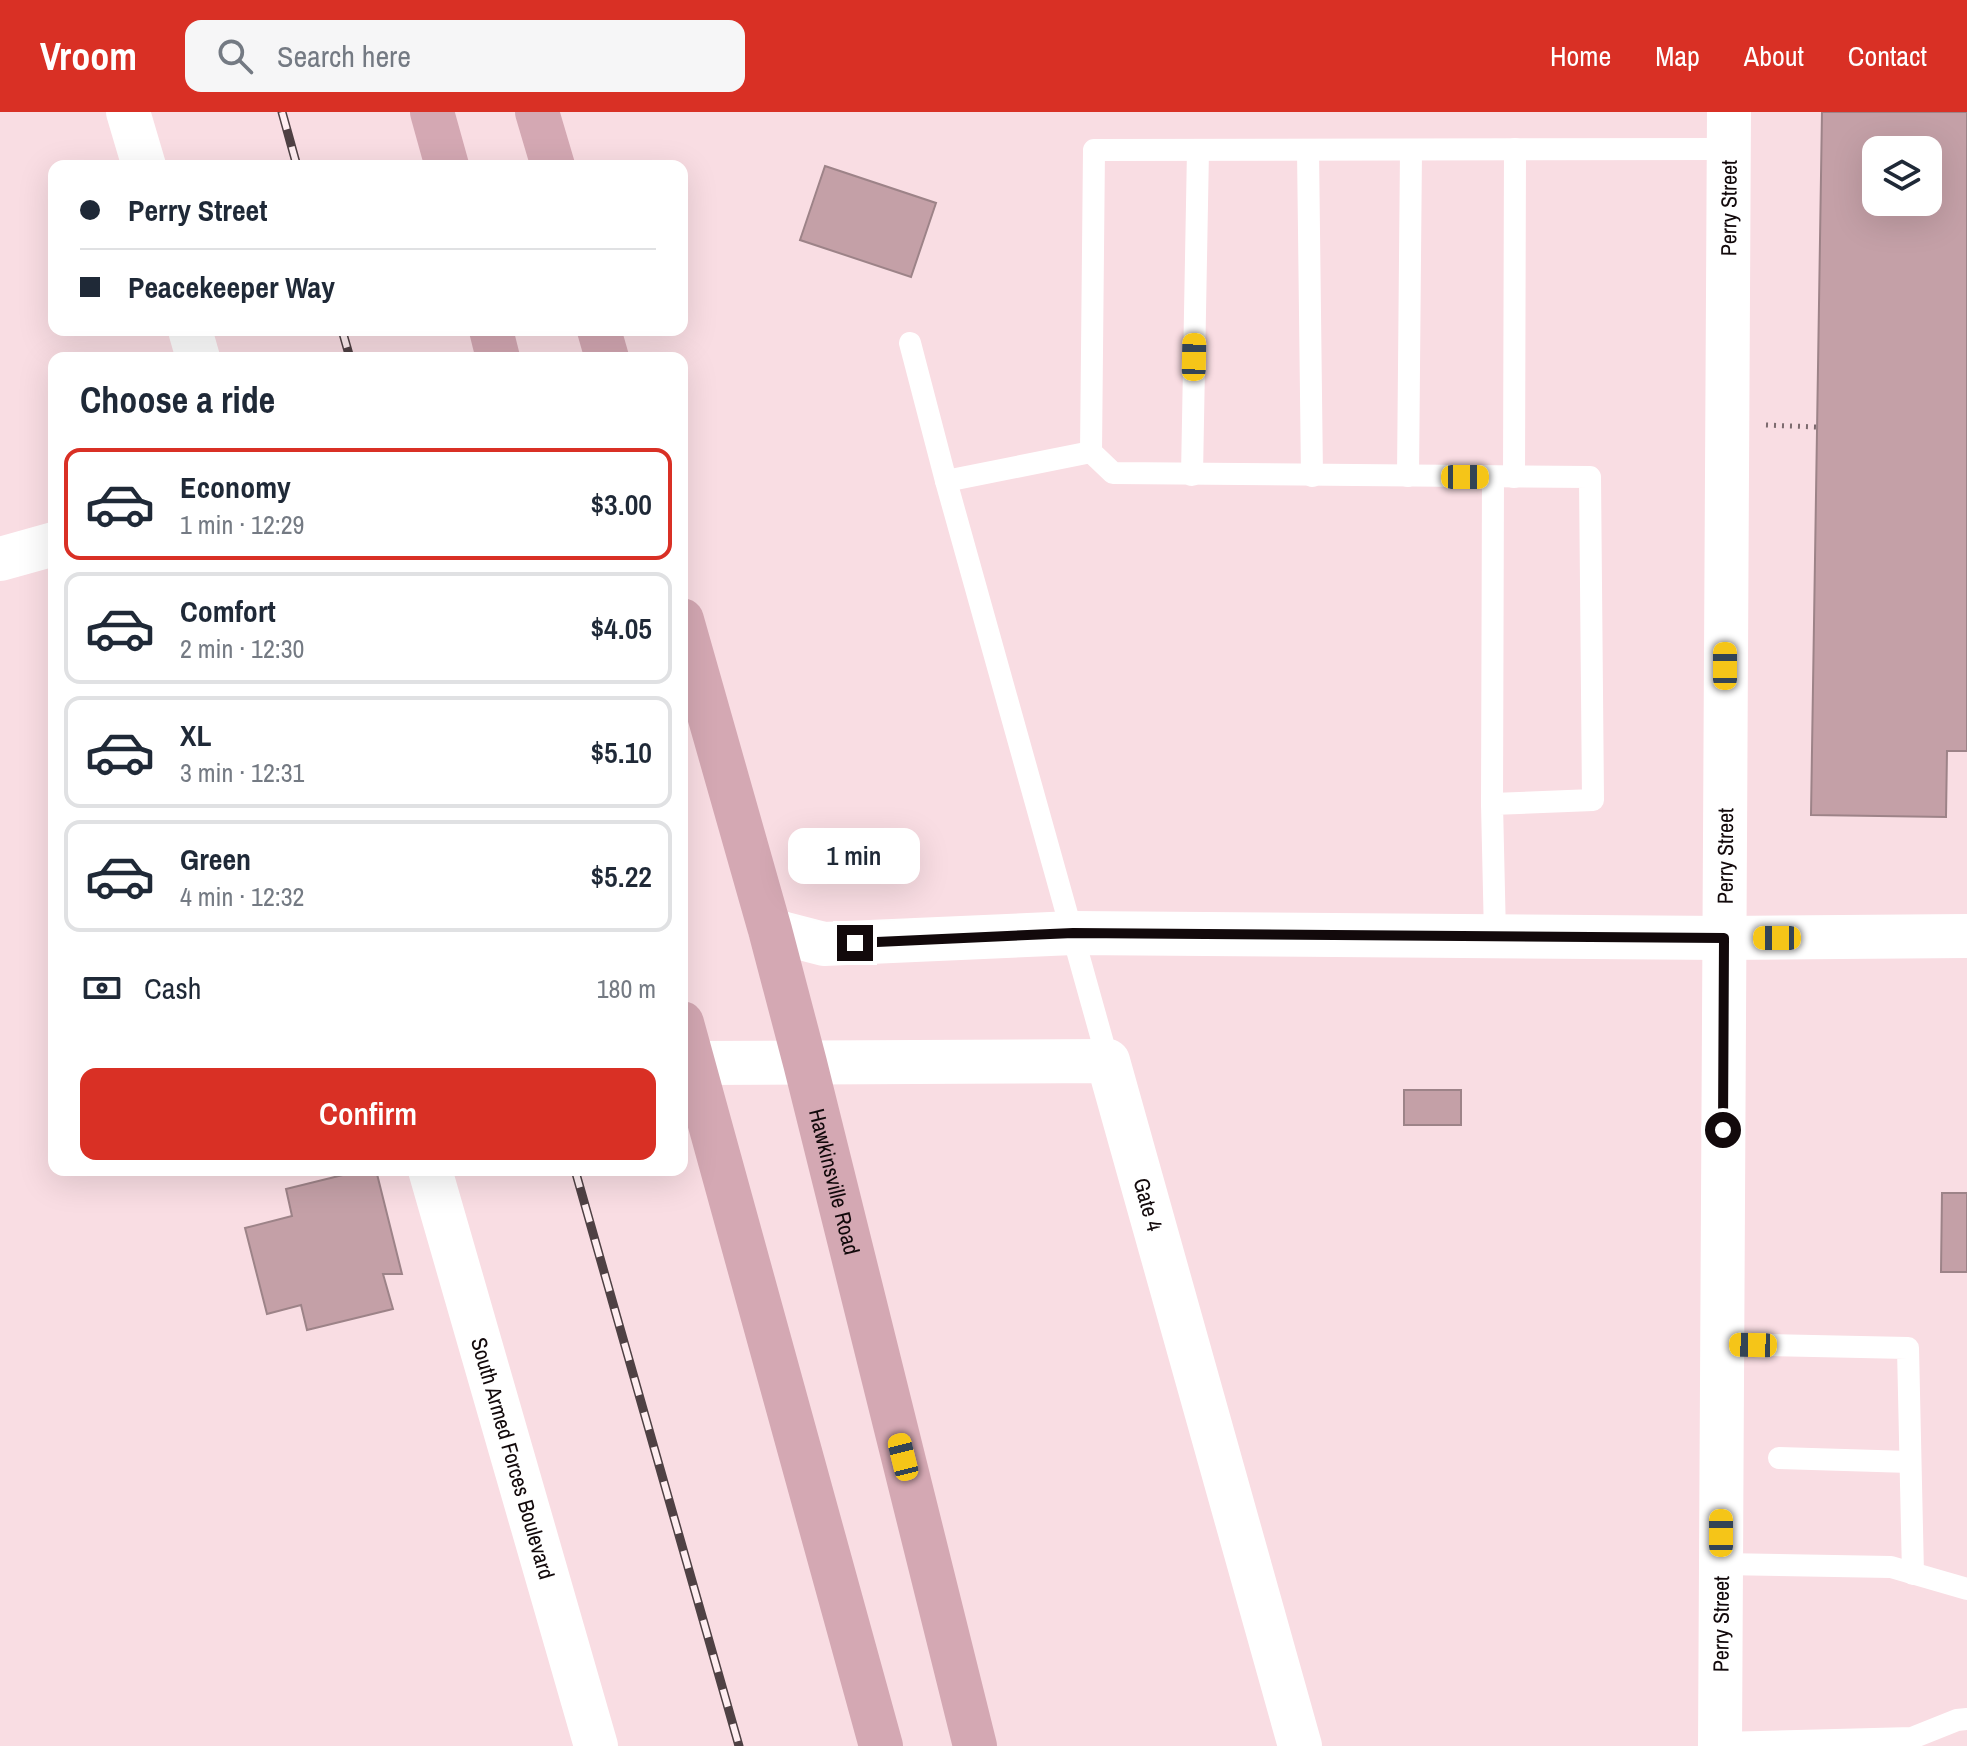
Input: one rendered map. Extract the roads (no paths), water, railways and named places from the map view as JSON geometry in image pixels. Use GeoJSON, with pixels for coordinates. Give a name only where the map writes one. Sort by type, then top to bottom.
{"type":"FeatureCollection","features":[{"type":"Feature","properties":{"kind":"main road"},"geometry":{"type":"LineString","coordinates":[[432,112],[445,160]]}},
{"type":"Feature","properties":{"kind":"main road"},"geometry":{"type":"LineString","coordinates":[[537,112],[551,160]]}},
{"type":"Feature","properties":{"kind":"main road","name":"Hawkinsville Road"},"geometry":{"type":"LineString","coordinates":[[688,641],[805,1063],[975,1746]]}},
{"type":"Feature","properties":{"kind":"main road"},"geometry":{"type":"LineString","coordinates":[[688,1043],[881,1746]]}},
{"type":"Feature","properties":{"kind":"street"},"geometry":{"type":"LineString","coordinates":[[128,112],[142,160]]}},
{"type":"Feature","properties":{"kind":"street","name":"Perry Street"},"geometry":{"type":"LineString","coordinates":[[1720,1744],[1729,130]]}},
{"type":"Feature","properties":{"kind":"street"},"geometry":{"type":"LineString","coordinates":[[0,559],[48,546]]}},
{"type":"Feature","properties":{"kind":"street"},"geometry":{"type":"LineString","coordinates":[[770,930],[824,944],[1073,933],[1724,938],[1967,936]]}},
{"type":"Feature","properties":{"kind":"street"},"geometry":{"type":"LineString","coordinates":[[688,1043],[805,1063],[1108,1061]]}},
{"type":"Feature","properties":{"kind":"street","name":"Gate 4"},"geometry":{"type":"LineString","coordinates":[[1108,1061],[1300,1746]]}},
{"type":"Feature","properties":{"kind":"street","name":"South Armed Forces Boulevard"},"geometry":{"type":"LineString","coordinates":[[432,1176],[596,1746]]}},
{"type":"Feature","properties":{"kind":"lane"},"geometry":{"type":"LineString","coordinates":[[1492,804],[1593,800],[1590,477],[1113,473],[1091,452],[1094,150],[1515,149],[1729,130]]}},
{"type":"Feature","properties":{"kind":"lane"},"geometry":{"type":"LineString","coordinates":[[1488,936],[1515,149]]}},
{"type":"Feature","properties":{"kind":"lane"},"geometry":{"type":"LineString","coordinates":[[1192,475],[1198,150]]}},
{"type":"Feature","properties":{"kind":"lane"},"geometry":{"type":"LineString","coordinates":[[1308,150],[1312,476]]}},
{"type":"Feature","properties":{"kind":"lane"},"geometry":{"type":"LineString","coordinates":[[1408,476],[1411,150]]}},
{"type":"Feature","properties":{"kind":"lane"},"geometry":{"type":"LineString","coordinates":[[910,343],[1108,1061]]}},
{"type":"Feature","properties":{"kind":"lane"},"geometry":{"type":"LineString","coordinates":[[946,481],[1091,452]]}},
{"type":"Feature","properties":{"kind":"lane"},"geometry":{"type":"LineString","coordinates":[[1722,1344],[1908,1348],[1913,1574]]}},
{"type":"Feature","properties":{"kind":"lane"},"geometry":{"type":"LineString","coordinates":[[1779,1458],[1910,1462]]}},
{"type":"Feature","properties":{"kind":"lane"},"geometry":{"type":"LineString","coordinates":[[1721,1564],[1891,1567],[1967,1589]]}},
{"type":"Feature","properties":{"kind":"lane"},"geometry":{"type":"LineString","coordinates":[[1720,1744],[1912,1738],[1967,1719]]}},
{"type":"Feature","properties":{"kind":"railway"},"geometry":{"type":"LineString","coordinates":[[282,112],[295,160]]}},
{"type":"Feature","properties":{"kind":"railway"},"geometry":{"type":"LineString","coordinates":[[344,336],[348,352]]}},
{"type":"Feature","properties":{"kind":"railway"},"geometry":{"type":"LineString","coordinates":[[577,1176],[739,1746]]}}]}
